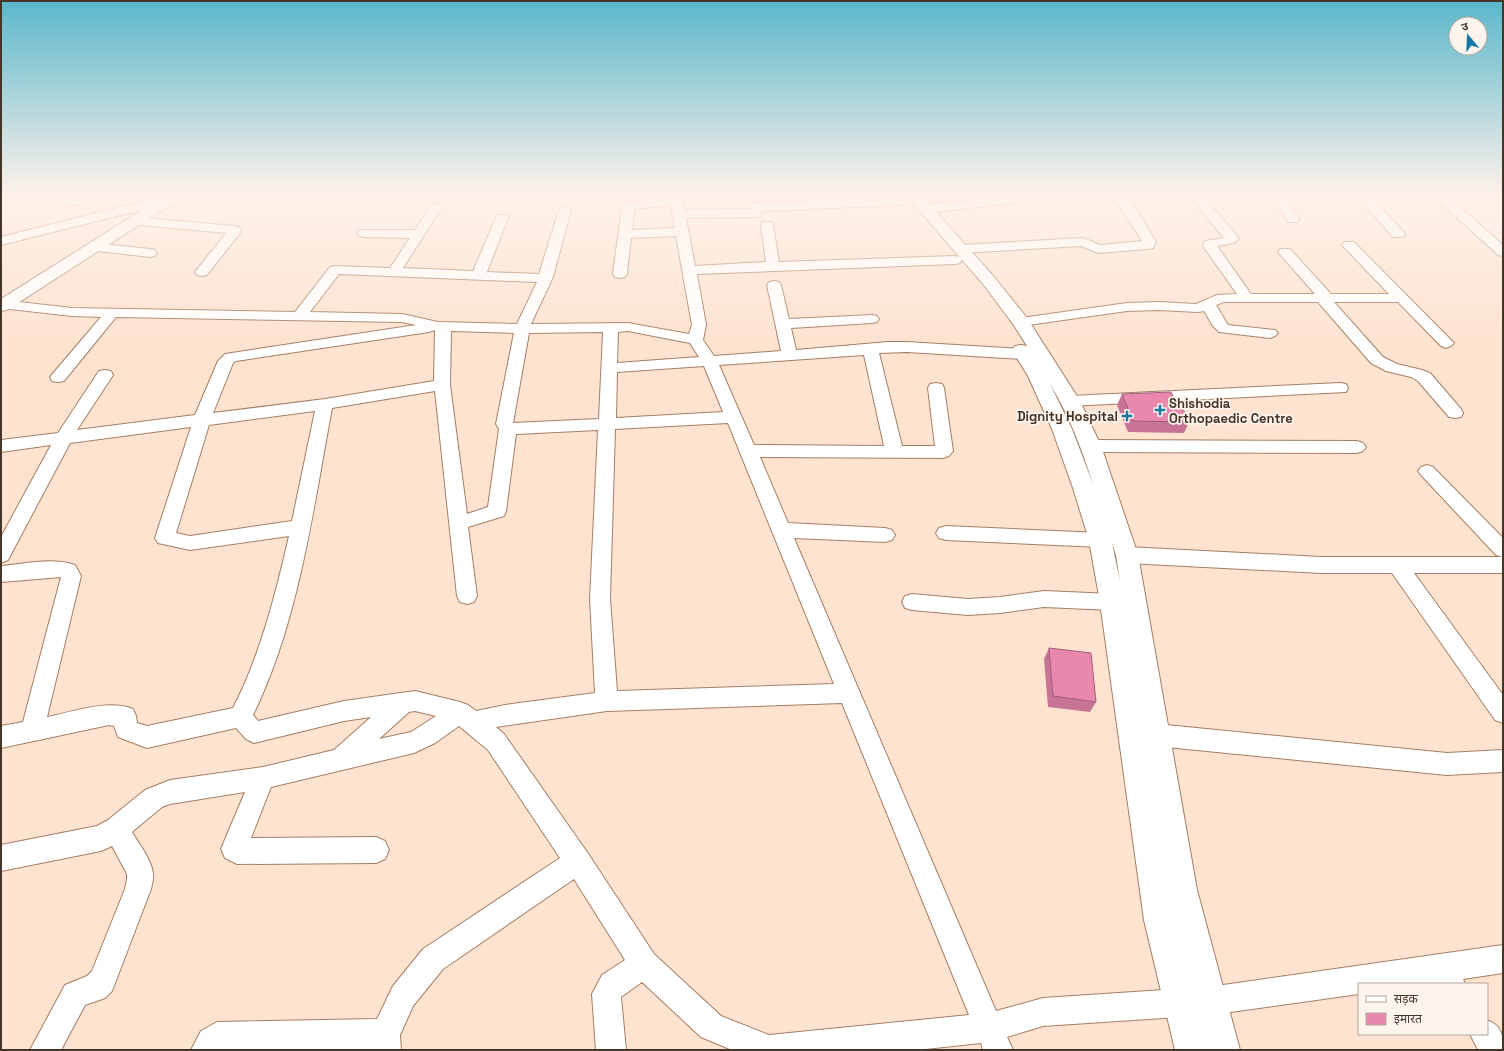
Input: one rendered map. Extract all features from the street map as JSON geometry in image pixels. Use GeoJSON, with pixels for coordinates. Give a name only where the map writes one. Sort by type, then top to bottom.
{"type":"FeatureCollection","features":[{"type":"Feature","properties":{"kind":"main road"},"geometry":{"type":"LineString","coordinates":[[2,305],[102,242]]}},
{"type":"Feature","properties":{"kind":"main road"},"geometry":{"type":"LineString","coordinates":[[946,242],[958,255],[1037,376],[1062,429],[1084,488],[1100,540],[1112,602],[1160,920],[1192,1050]]}},
{"type":"Feature","properties":{"kind":"main road"},"geometry":{"type":"LineString","coordinates":[[958,255],[989,281],[1021,322],[1070,401],[1091,446],[1127,555],[1182,890],[1209,1001],[1223,1050]]}},
{"type":"Feature","properties":{"kind":"street"},"geometry":{"type":"LineString","coordinates":[[202,272],[226,242]]}},
{"type":"Feature","properties":{"kind":"street"},"geometry":{"type":"LineString","coordinates":[[394,272],[413,242]]}},
{"type":"Feature","properties":{"kind":"street"},"geometry":{"type":"LineString","coordinates":[[478,276],[492,242]]}},
{"type":"Feature","properties":{"kind":"street"},"geometry":{"type":"LineString","coordinates":[[556,242],[546,277],[522,328],[504,424],[508,428],[521,429],[734,417]]}},
{"type":"Feature","properties":{"kind":"street"},"geometry":{"type":"LineString","coordinates":[[620,274],[624,242]]}},
{"type":"Feature","properties":{"kind":"street"},"geometry":{"type":"LineString","coordinates":[[684,242],[698,325],[695,340]]}},
{"type":"Feature","properties":{"kind":"street"},"geometry":{"type":"LineString","coordinates":[[769,242],[773,266]]}},
{"type":"Feature","properties":{"kind":"street"},"geometry":{"type":"LineString","coordinates":[[690,270],[958,255],[1083,242]]}},
{"type":"Feature","properties":{"kind":"street"},"geometry":{"type":"LineString","coordinates":[[1083,242],[1096,249],[1148,245],[1149,242]]}},
{"type":"Feature","properties":{"kind":"street"},"geometry":{"type":"LineString","coordinates":[[1214,242],[1210,244],[1210,246],[1247,298]]}},
{"type":"Feature","properties":{"kind":"street"},"geometry":{"type":"LineString","coordinates":[[1492,242],[1503,252]]}},
{"type":"Feature","properties":{"kind":"street"},"geometry":{"type":"LineString","coordinates":[[1349,245],[1446,343]]}},
{"type":"Feature","properties":{"kind":"street"},"geometry":{"type":"LineString","coordinates":[[94,247],[150,253]]}},
{"type":"Feature","properties":{"kind":"street"},"geometry":{"type":"LineString","coordinates":[[1285,252],[1377,360],[1392,368],[1416,373],[1424,377],[1455,413]]}},
{"type":"Feature","properties":{"kind":"street"},"geometry":{"type":"LineString","coordinates":[[300,316],[335,270],[478,276],[546,277]]}},
{"type":"Feature","properties":{"kind":"street"},"geometry":{"type":"LineString","coordinates":[[774,285],[789,355]]}},
{"type":"Feature","properties":{"kind":"street"},"geometry":{"type":"LineString","coordinates":[[1021,322],[1127,307],[1159,306],[1198,308],[1217,299],[1401,298]]}},
{"type":"Feature","properties":{"kind":"street"},"geometry":{"type":"LineString","coordinates":[[1208,304],[1220,326],[1224,329],[1270,333]]}},
{"type":"Feature","properties":{"kind":"street"},"geometry":{"type":"LineString","coordinates":[[2,305],[72,312],[402,318],[442,327]]}},
{"type":"Feature","properties":{"kind":"street"},"geometry":{"type":"LineString","coordinates":[[58,378],[113,312]]}},
{"type":"Feature","properties":{"kind":"street"},"geometry":{"type":"LineString","coordinates":[[782,324],[872,320]]}},
{"type":"Feature","properties":{"kind":"street"},"geometry":{"type":"LineString","coordinates":[[442,327],[442,385],[467,596]]}},
{"type":"Feature","properties":{"kind":"street"},"geometry":{"type":"LineString","coordinates":[[300,527],[190,543],[165,538],[202,419],[226,361],[231,357],[442,327],[628,327],[695,340],[710,361],[713,372],[734,417],[998,1050]]}},
{"type":"Feature","properties":{"kind":"street"},"geometry":{"type":"LineString","coordinates":[[608,701],[600,599],[611,327]]}},
{"type":"Feature","properties":{"kind":"street"},"geometry":{"type":"LineString","coordinates":[[609,368],[907,346],[1024,354]]}},
{"type":"Feature","properties":{"kind":"street"},"geometry":{"type":"LineString","coordinates":[[870,349],[874,359],[894,451]]}},
{"type":"Feature","properties":{"kind":"street"},"geometry":{"type":"LineString","coordinates":[[1,555],[64,437],[105,375]]}},
{"type":"Feature","properties":{"kind":"street"},"geometry":{"type":"LineString","coordinates":[[1,446],[325,404],[442,385]]}},
{"type":"Feature","properties":{"kind":"street"},"geometry":{"type":"LineString","coordinates":[[748,451],[894,451],[940,453],[944,451],[936,388]]}},
{"type":"Feature","properties":{"kind":"street"},"geometry":{"type":"LineString","coordinates":[[1070,401],[1340,388]]}},
{"type":"Feature","properties":{"kind":"street"},"geometry":{"type":"LineString","coordinates":[[240,717],[255,687],[288,586],[325,404]]}},
{"type":"Feature","properties":{"kind":"street"},"geometry":{"type":"LineString","coordinates":[[459,523],[497,510],[508,428]]}},
{"type":"Feature","properties":{"kind":"street"},"geometry":{"type":"LineString","coordinates":[[1091,446],[1357,447]]}},
{"type":"Feature","properties":{"kind":"street"},"geometry":{"type":"LineString","coordinates":[[1427,471],[1503,550]]}},
{"type":"Feature","properties":{"kind":"street"},"geometry":{"type":"LineString","coordinates":[[781,530],[885,535]]}},
{"type":"Feature","properties":{"kind":"street"},"geometry":{"type":"LineString","coordinates":[[946,532],[1100,540]]}},
{"type":"Feature","properties":{"kind":"street"},"geometry":{"type":"LineString","coordinates":[[1127,555],[1321,565],[1503,565]]}},
{"type":"Feature","properties":{"kind":"street"},"geometry":{"type":"LineString","coordinates":[[1397,564],[1503,713]]}},
{"type":"Feature","properties":{"kind":"street"},"geometry":{"type":"LineString","coordinates":[[1,574],[57,569],[68,570],[71,576],[32,731]]}},
{"type":"Feature","properties":{"kind":"street"},"geometry":{"type":"LineString","coordinates":[[912,602],[968,607],[1000,606],[1044,599],[1112,602]]}},
{"type":"Feature","properties":{"kind":"street"},"geometry":{"type":"LineString","coordinates":[[1,858],[100,838],[109,834],[154,798],[162,794],[264,778],[414,742],[441,727],[467,717],[505,715],[608,701],[745,698],[849,693]]}},
{"type":"Feature","properties":{"kind":"street"},"geometry":{"type":"LineString","coordinates":[[240,717],[254,732],[344,711],[415,701],[467,717],[496,742],[578,861],[644,964],[711,1027],[769,1050],[989,1028],[1043,1012],[1209,1001],[1358,985]]}},
{"type":"Feature","properties":{"kind":"street"},"geometry":{"type":"LineString","coordinates":[[340,760],[404,702]]}},
{"type":"Feature","properties":{"kind":"street"},"geometry":{"type":"LineString","coordinates":[[1,737],[109,715],[125,716],[126,730],[147,737],[240,717]]}},
{"type":"Feature","properties":{"kind":"street"},"geometry":{"type":"LineString","coordinates":[[1156,735],[1447,764],[1503,761]]}},
{"type":"Feature","properties":{"kind":"street"},"geometry":{"type":"LineString","coordinates":[[264,778],[235,845],[234,849],[237,851],[376,850]]}},
{"type":"Feature","properties":{"kind":"street"},"geometry":{"type":"LineString","coordinates":[[45,1050],[75,995],[96,989],[102,981],[138,889],[140,872],[117,828]]}},
{"type":"Feature","properties":{"kind":"street"},"geometry":{"type":"LineString","coordinates":[[206,1050],[211,1041],[217,1038],[386,1042],[403,996],[433,959],[578,861]]}},
{"type":"Feature","properties":{"kind":"street"},"geometry":{"type":"LineString","coordinates":[[1379,983],[1445,976],[1503,959]]}},
{"type":"Feature","properties":{"kind":"street"},"geometry":{"type":"LineString","coordinates":[[611,1050],[606,994],[612,985],[644,964]]}},
{"type":"Feature","properties":{"kind":"street"},"geometry":{"type":"LineString","coordinates":[[1485,1035],[1495,1050]]}},
{"type":"Feature","properties":{"kind":"building"},"geometry":{"type":"Polygon","coordinates":[[[1171,392],[1179,409],[1183,409],[1189,422],[1133,421],[1122,394],[1171,392]]]}},
{"type":"Feature","properties":{"kind":"building"},"geometry":{"type":"Polygon","coordinates":[[[1049,648],[1091,653],[1096,702],[1053,696],[1049,648]]]}},
{"type":"Feature","properties":{"kind":"place","name":"Shishodia Orthopaedic Centre"},"geometry":{"type":"Point","coordinates":[1160,410]}},
{"type":"Feature","properties":{"kind":"place","name":"Dignity Hospital"},"geometry":{"type":"Point","coordinates":[1127,416]}}]}
